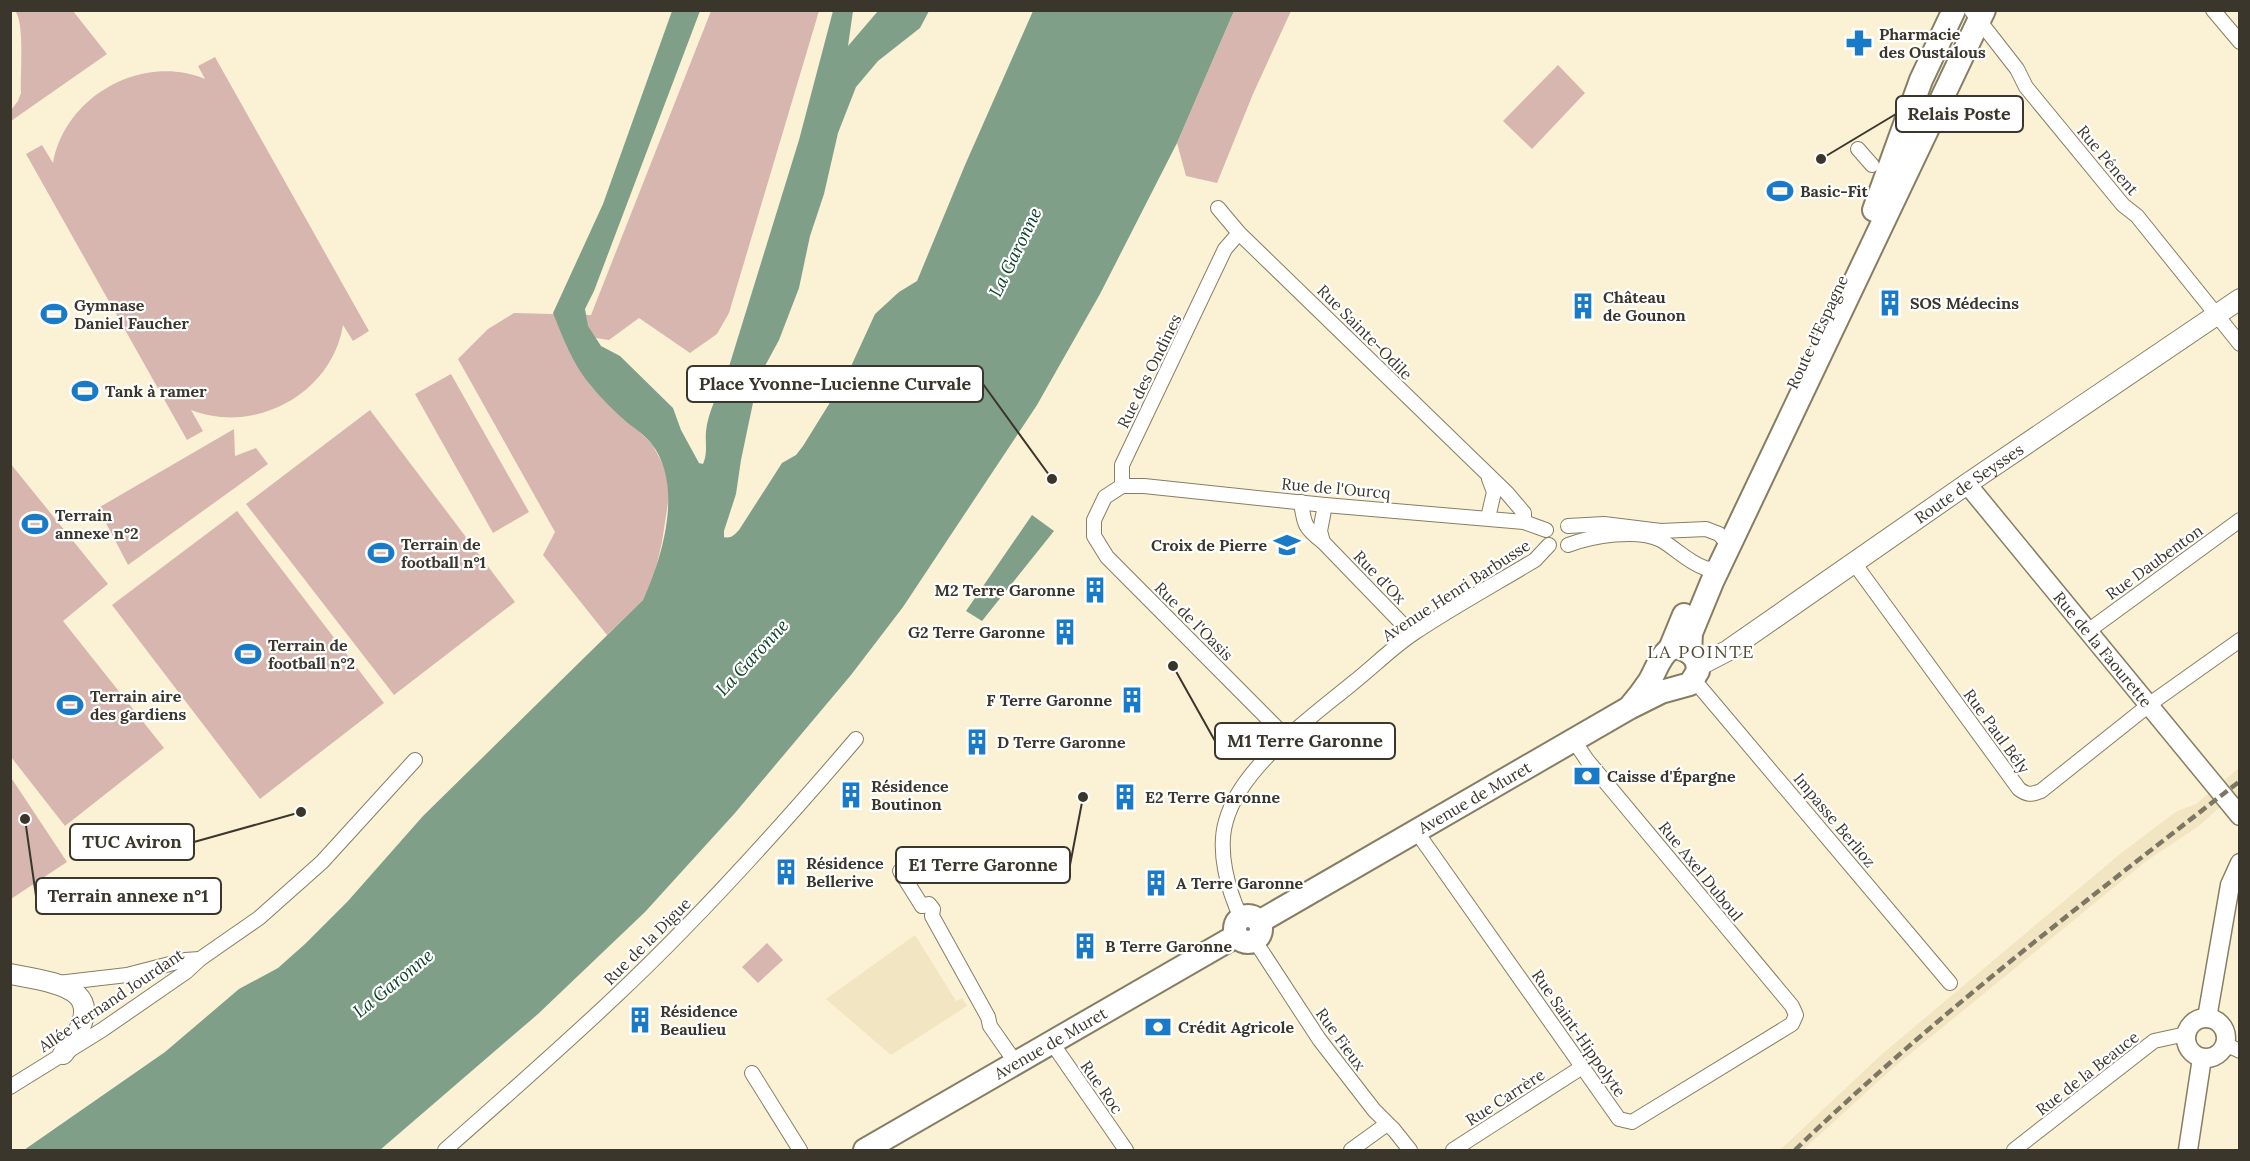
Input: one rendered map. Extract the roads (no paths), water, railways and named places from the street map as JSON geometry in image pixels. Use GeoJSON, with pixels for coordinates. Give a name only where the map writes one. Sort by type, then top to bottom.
{"type":"FeatureCollection","features":[{"type":"Feature","properties":{"kind":"main road","name":"Route d'Espagne"},"geometry":{"type":"LineString","coordinates":[[1725,540],[1791,389],[1881,195],[1921,80],[1954,10]]}},
{"type":"Feature","properties":{"kind":"main road","name":"Route d'Espagne"},"geometry":{"type":"LineString","coordinates":[[1682,663],[1712,568],[1978,14]]}},
{"type":"Feature","properties":{"kind":"main road","name":"Route de Seysses"},"geometry":{"type":"LineString","coordinates":[[1682,663],[1721,655],[1967,484],[2240,299]]}},
{"type":"Feature","properties":{"kind":"main road","name":"Avenue de Muret"},"geometry":{"type":"LineString","coordinates":[[865,1150],[1011,1056],[1052,1043],[1629,708],[1673,688],[1661,680],[1682,663]]}},
{"type":"Feature","properties":{"kind":"main road","name":"Avenue de Muret"},"geometry":{"type":"LineString","coordinates":[[1629,708],[1650,680],[1682,663]]}},
{"type":"Feature","properties":{"kind":"main road"},"geometry":{"type":"LineString","coordinates":[[10,974],[58,983],[73,991],[81,1000],[85,1009],[80,1030],[63,1054]]}},
{"type":"Feature","properties":{"kind":"street"},"geometry":{"type":"LineString","coordinates":[[2213,10],[2240,42]]}},
{"type":"Feature","properties":{"kind":"street","name":"Rue Pénent"},"geometry":{"type":"LineString","coordinates":[[1978,14],[2017,69],[2026,87],[2122,205],[2138,216],[2240,344]]}},
{"type":"Feature","properties":{"kind":"street"},"geometry":{"type":"LineString","coordinates":[[1858,149],[1872,165]]}},
{"type":"Feature","properties":{"kind":"street","name":"Rue Sainte-Odile"},"geometry":{"type":"LineString","coordinates":[[1218,208],[1239,233],[1507,494],[1524,513],[1524,522]]}},
{"type":"Feature","properties":{"kind":"street","name":"Rue des Ondines"},"geometry":{"type":"LineString","coordinates":[[1122,486],[1122,465],[1225,249],[1239,233]]}},
{"type":"Feature","properties":{"kind":"street"},"geometry":{"type":"LineString","coordinates":[[1488,518],[1494,492],[1490,479]]}},
{"type":"Feature","properties":{"kind":"street","name":"Rue de la Faourette"},"geometry":{"type":"LineString","coordinates":[[1967,484],[2240,816]]}},
{"type":"Feature","properties":{"kind":"street","name":"Rue de l'Ourcq"},"geometry":{"type":"LineString","coordinates":[[1122,486],[1144,486],[1325,505],[1488,518],[1524,522],[1546,530]]}},
{"type":"Feature","properties":{"kind":"street","name":"Rue de l'Oasis"},"geometry":{"type":"LineString","coordinates":[[1122,486],[1105,497],[1095,520],[1094,537],[1107,557],[1287,738]]}},
{"type":"Feature","properties":{"kind":"street","name":"Rue d'Ox"},"geometry":{"type":"LineString","coordinates":[[1301,502],[1303,520],[1307,530],[1323,542],[1412,634]]}},
{"type":"Feature","properties":{"kind":"street"},"geometry":{"type":"LineString","coordinates":[[1323,542],[1320,531],[1325,505]]}},
{"type":"Feature","properties":{"kind":"street","name":"Rue Daubenton"},"geometry":{"type":"LineString","coordinates":[[2088,631],[2240,520]]}},
{"type":"Feature","properties":{"kind":"street"},"geometry":{"type":"LineString","coordinates":[[1568,545],[1572,534],[1564,523],[1556,522],[1546,530],[1546,541],[1550,546],[1561,548],[1599,536],[1640,535],[1659,539],[1712,568]]}},
{"type":"Feature","properties":{"kind":"street"},"geometry":{"type":"LineString","coordinates":[[1568,526],[1604,524],[1661,531],[1706,529],[1725,540]]}},
{"type":"Feature","properties":{"kind":"street","name":"Avenue Henri Barbusse"},"geometry":{"type":"LineString","coordinates":[[1248,929],[1234,903],[1227,877],[1223,845],[1225,822],[1233,801],[1244,783],[1287,738],[1412,634],[1535,560],[1550,546]]}},
{"type":"Feature","properties":{"kind":"street","name":"Rue Paul Bély"},"geometry":{"type":"LineString","coordinates":[[1854,563],[2019,789],[2025,794],[2041,791],[2148,705]]}},
{"type":"Feature","properties":{"kind":"street"},"geometry":{"type":"LineString","coordinates":[[2148,705],[2240,640]]}},
{"type":"Feature","properties":{"kind":"street","name":"Impasse Berlioz"},"geometry":{"type":"LineString","coordinates":[[1682,663],[1950,983]]}},
{"type":"Feature","properties":{"kind":"street","name":"Rue de la Digue"},"geometry":{"type":"LineString","coordinates":[[446,1150],[618,995],[733,879],[856,739]]}},
{"type":"Feature","properties":{"kind":"street","name":"Rue Axel Duboul"},"geometry":{"type":"LineString","coordinates":[[1574,741],[1587,760],[1792,1006],[1796,1016],[1792,1024]]}},
{"type":"Feature","properties":{"kind":"street","name":"Allée Fernand Jourdant"},"geometry":{"type":"LineString","coordinates":[[10,1087],[102,1030],[186,972],[200,959],[258,918],[322,862],[415,760]]}},
{"type":"Feature","properties":{"kind":"street","name":"Rue Saint-Hippolyte"},"geometry":{"type":"LineString","coordinates":[[1416,831],[1619,1119],[1632,1122],[1792,1024]]}},
{"type":"Feature","properties":{"kind":"street"},"geometry":{"type":"LineString","coordinates":[[2208,1018],[2230,885],[2240,862]]}},
{"type":"Feature","properties":{"kind":"street"},"geometry":{"type":"LineString","coordinates":[[900,871],[922,906],[929,904],[933,909],[932,916],[988,1017],[996,1023],[1011,1056]]}},
{"type":"Feature","properties":{"kind":"street","name":"Rue Fieux"},"geometry":{"type":"LineString","coordinates":[[1248,929],[1319,1039],[1374,1110],[1410,1150]]}},
{"type":"Feature","properties":{"kind":"street","name":"Allée Fernand Jourdant"},"geometry":{"type":"LineString","coordinates":[[58,983],[127,975],[185,960],[200,959]]}},
{"type":"Feature","properties":{"kind":"street"},"geometry":{"type":"LineString","coordinates":[[2208,1018],[2223,1027],[2232,1047],[2213,1057],[2202,1058],[2191,1052],[2186,1043],[2186,1034],[2197,1020],[2208,1018]]}},
{"type":"Feature","properties":{"kind":"street","name":"Rue de la Beauce"},"geometry":{"type":"LineString","coordinates":[[2014,1150],[2154,1041],[2186,1034]]}},
{"type":"Feature","properties":{"kind":"street","name":"Rue Roc"},"geometry":{"type":"LineString","coordinates":[[1052,1043],[1126,1150]]}},
{"type":"Feature","properties":{"kind":"street"},"geometry":{"type":"LineString","coordinates":[[2188,1150],[2202,1058]]}},
{"type":"Feature","properties":{"kind":"street","name":"Rue Carrère"},"geometry":{"type":"LineString","coordinates":[[1453,1150],[1576,1071]]}},
{"type":"Feature","properties":{"kind":"street"},"geometry":{"type":"LineString","coordinates":[[752,1073],[800,1150]]}},
{"type":"Feature","properties":{"kind":"street"},"geometry":{"type":"LineString","coordinates":[[1351,1150],[1387,1124]]}},
{"type":"Feature","properties":{"kind":"water","name":"La Garonne"},"geometry":{"type":"Polygon","coordinates":[[[672,11],[700,11],[594,291],[585,309],[588,326],[601,346],[620,356],[673,408],[681,430],[699,463],[703,464],[709,416],[727,373],[799,140],[833,11],[853,11],[848,46],[878,11],[929,11],[920,28],[878,61],[856,87],[838,133],[824,194],[810,236],[799,288],[779,340],[758,379],[736,494],[724,531],[724,537],[729,537],[739,530],[782,463],[796,455],[803,446],[847,375],[875,314],[899,292],[917,281],[1033,11],[1234,11],[1177,143],[1100,294],[1037,405],[903,607],[851,675],[735,813],[645,912],[538,1014],[380,1150],[24,1150],[165,1052],[239,989],[278,968],[348,901],[423,816],[643,600],[657,563],[667,521],[668,499],[661,460],[648,439],[623,419],[585,378],[569,351],[553,313],[603,204],[672,11]]]}},
{"type":"Feature","properties":{"kind":"water"},"geometry":{"type":"Polygon","coordinates":[[[1032,515],[1054,531],[982,621],[966,611],[1032,515]]]}},
{"type":"Feature","properties":{"kind":"railway"},"geometry":{"type":"LineString","coordinates":[[1795,1150],[1902,1053],[2012,960],[2240,781]]}},
{"type":"Feature","properties":{"kind":"place","name":"Pharmacie des Oustalous"},"geometry":{"type":"Point","coordinates":[1859,43]}},
{"type":"Feature","properties":{"kind":"place","name":"Relais Poste"},"geometry":{"type":"Point","coordinates":[1821,159]}},
{"type":"Feature","properties":{"kind":"place","name":"Basic-Fit"},"geometry":{"type":"Point","coordinates":[1780,191]}},
{"type":"Feature","properties":{"kind":"place","name":"SOS Médecins"},"geometry":{"type":"Point","coordinates":[1890,303]}},
{"type":"Feature","properties":{"kind":"place","name":"Château de Gounon"},"geometry":{"type":"Point","coordinates":[1583,306]}},
{"type":"Feature","properties":{"kind":"place","name":"Gymnase Daniel Faucher"},"geometry":{"type":"Point","coordinates":[54,314]}},
{"type":"Feature","properties":{"kind":"place","name":"Tank à ramer"},"geometry":{"type":"Point","coordinates":[85,391]}},
{"type":"Feature","properties":{"kind":"place","name":"Place Yvonne-Lucienne Curvale"},"geometry":{"type":"Point","coordinates":[1052,479]}},
{"type":"Feature","properties":{"kind":"place","name":"Terrain annexe n°2"},"geometry":{"type":"Point","coordinates":[35,524]}},
{"type":"Feature","properties":{"kind":"place","name":"Croix de Pierre"},"geometry":{"type":"Point","coordinates":[1287,545]}},
{"type":"Feature","properties":{"kind":"place","name":"Terrain de football n°1"},"geometry":{"type":"Point","coordinates":[381,553]}},
{"type":"Feature","properties":{"kind":"place","name":"M2 Terre Garonne"},"geometry":{"type":"Point","coordinates":[1095,590]}},
{"type":"Feature","properties":{"kind":"place","name":"G2 Terre Garonne"},"geometry":{"type":"Point","coordinates":[1065,632]}},
{"type":"Feature","properties":{"kind":"place","name":"Terrain de football n°2"},"geometry":{"type":"Point","coordinates":[248,654]}},
{"type":"Feature","properties":{"kind":"place","name":"M1 Terre Garonne"},"geometry":{"type":"Point","coordinates":[1173,666]}},
{"type":"Feature","properties":{"kind":"place","name":"F Terre Garonne"},"geometry":{"type":"Point","coordinates":[1132,700]}},
{"type":"Feature","properties":{"kind":"place","name":"Terrain aire des gardiens"},"geometry":{"type":"Point","coordinates":[70,705]}},
{"type":"Feature","properties":{"kind":"place","name":"D Terre Garonne"},"geometry":{"type":"Point","coordinates":[977,742]}},
{"type":"Feature","properties":{"kind":"place","name":"Caisse d'Épargne"},"geometry":{"type":"Point","coordinates":[1587,776]}},
{"type":"Feature","properties":{"kind":"place","name":"Résidence Boutinon"},"geometry":{"type":"Point","coordinates":[851,795]}},
{"type":"Feature","properties":{"kind":"place","name":"E1 Terre Garonne"},"geometry":{"type":"Point","coordinates":[1083,797]}},
{"type":"Feature","properties":{"kind":"place","name":"E2 Terre Garonne"},"geometry":{"type":"Point","coordinates":[1125,797]}},
{"type":"Feature","properties":{"kind":"place","name":"TUC Aviron"},"geometry":{"type":"Point","coordinates":[301,812]}},
{"type":"Feature","properties":{"kind":"place","name":"Terrain annexe n°1"},"geometry":{"type":"Point","coordinates":[25,819]}},
{"type":"Feature","properties":{"kind":"place","name":"Résidence Bellerive"},"geometry":{"type":"Point","coordinates":[786,872]}},
{"type":"Feature","properties":{"kind":"place","name":"A Terre Garonne"},"geometry":{"type":"Point","coordinates":[1156,883]}},
{"type":"Feature","properties":{"kind":"place","name":"B Terre Garonne"},"geometry":{"type":"Point","coordinates":[1085,946]}},
{"type":"Feature","properties":{"kind":"place","name":"Résidence Beaulieu"},"geometry":{"type":"Point","coordinates":[640,1020]}},
{"type":"Feature","properties":{"kind":"place","name":"Crédit Agricole"},"geometry":{"type":"Point","coordinates":[1158,1027]}},
{"type":"Feature","properties":{"kind":"district","name":"LA POINTE"},"geometry":{"type":"Point","coordinates":[1701,651]}}]}
